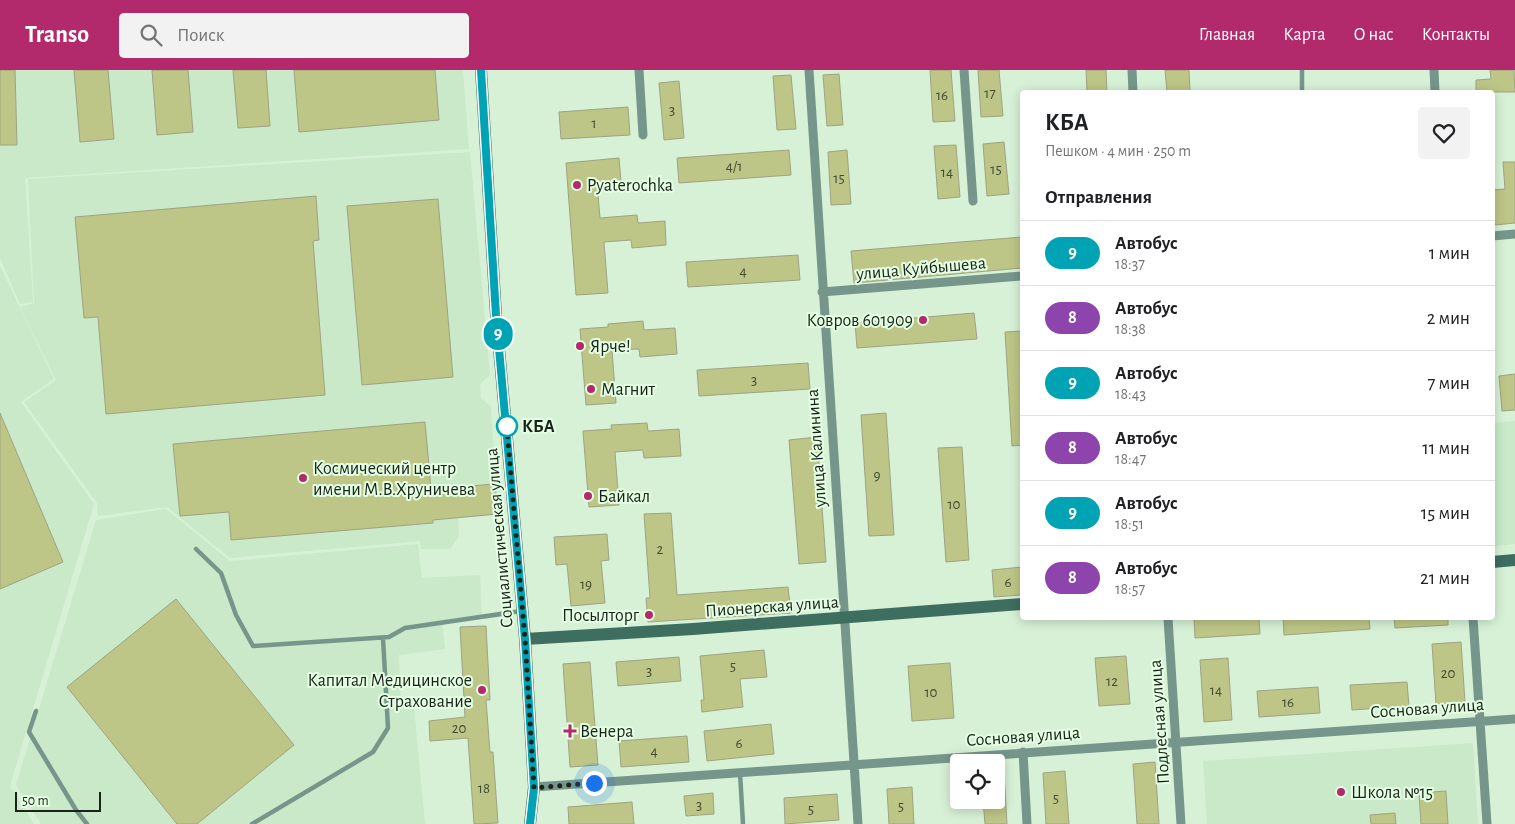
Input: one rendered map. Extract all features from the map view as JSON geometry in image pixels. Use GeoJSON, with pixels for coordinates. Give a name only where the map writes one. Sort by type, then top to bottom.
{"type":"FeatureCollection","features":[{"type":"Feature","properties":{"kind":"main road","name":"Социалистическая улица"},"geometry":{"type":"LineString","coordinates":[[481,70],[496,315],[525,639],[534,788],[530,824]]}},
{"type":"Feature","properties":{"kind":"main road"},"geometry":{"type":"LineString","coordinates":[[1495,562],[1515,560]]}},
{"type":"Feature","properties":{"kind":"main road","name":"Пионерская улица"},"geometry":{"type":"LineString","coordinates":[[525,639],[1020,604]]}},
{"type":"Feature","properties":{"kind":"street"},"geometry":{"type":"LineString","coordinates":[[640,70],[643,135]]}},
{"type":"Feature","properties":{"kind":"street","name":"улица Калинина"},"geometry":{"type":"LineString","coordinates":[[809,70],[858,824]]}},
{"type":"Feature","properties":{"kind":"street"},"geometry":{"type":"LineString","coordinates":[[964,70],[973,201]]}},
{"type":"Feature","properties":{"kind":"street"},"geometry":{"type":"LineString","coordinates":[[1132,70],[1134,90]]}},
{"type":"Feature","properties":{"kind":"street"},"geometry":{"type":"LineString","coordinates":[[1434,70],[1436,90]]}},
{"type":"Feature","properties":{"kind":"street"},"geometry":{"type":"LineString","coordinates":[[1495,236],[1515,234]]}},
{"type":"Feature","properties":{"kind":"street","name":"улица Куйбышева"},"geometry":{"type":"LineString","coordinates":[[822,292],[1020,276]]}},
{"type":"Feature","properties":{"kind":"street","name":"Подлесная улица"},"geometry":{"type":"LineString","coordinates":[[1168,620],[1181,824]]}},
{"type":"Feature","properties":{"kind":"street"},"geometry":{"type":"LineString","coordinates":[[1473,620],[1488,824]]}},
{"type":"Feature","properties":{"kind":"street","name":"Сосновая улица"},"geometry":{"type":"LineString","coordinates":[[534,788],[1176,741],[1515,719]]}},
{"type":"Feature","properties":{"kind":"street"},"geometry":{"type":"LineString","coordinates":[[1023,752],[1026,824]]}},
{"type":"Feature","properties":{"kind":"lane"},"geometry":{"type":"LineString","coordinates":[[1302,70],[1302,90]]}},
{"type":"Feature","properties":{"kind":"lane"},"geometry":{"type":"LineString","coordinates":[[196,549],[221,573],[236,616],[253,646],[383,638],[389,637],[405,628],[523,611]]}},
{"type":"Feature","properties":{"kind":"lane"},"geometry":{"type":"LineString","coordinates":[[252,824],[373,752],[388,728],[383,638]]}},
{"type":"Feature","properties":{"kind":"lane"},"geometry":{"type":"LineString","coordinates":[[36,711],[29,732],[76,810],[87,824]]}},
{"type":"Feature","properties":{"kind":"lane"},"geometry":{"type":"LineString","coordinates":[[740,773],[743,824]]}},
{"type":"Feature","properties":{"kind":"shaded area"},"geometry":{"type":"Polygon","coordinates":[[[0,70],[463,70],[469,149],[25,178],[33,302],[20,304],[0,258],[0,70]]]}},
{"type":"Feature","properties":{"kind":"shaded area"},"geometry":{"type":"Polygon","coordinates":[[[470,152],[490,375],[480,384],[481,398],[491,407],[498,514],[458,518],[459,536],[450,549],[421,549],[420,541],[230,558],[167,507],[98,516],[97,503],[24,402],[56,380],[20,307],[34,303],[28,179],[470,152]]]}},
{"type":"Feature","properties":{"kind":"shaded area"},"geometry":{"type":"Polygon","coordinates":[[[0,266],[54,379],[21,402],[94,504],[10,786],[34,824],[0,824],[0,266]]]}},
{"type":"Feature","properties":{"kind":"shaded area"},"geometry":{"type":"Polygon","coordinates":[[[1515,421],[1515,544],[1495,546],[1495,423],[1515,421]]]}},
{"type":"Feature","properties":{"kind":"shaded area"},"geometry":{"type":"Polygon","coordinates":[[[166,509],[230,561],[418,544],[422,578],[480,575],[482,616],[442,621],[445,649],[399,655],[401,706],[414,707],[425,824],[41,824],[16,785],[96,520],[166,509]]]}},
{"type":"Feature","properties":{"kind":"shaded area","name":"Школа №15"},"geometry":{"type":"Polygon","coordinates":[[[1473,743],[1478,824],[1207,824],[1203,761],[1473,743]]]}},
{"type":"Feature","properties":{"kind":"building"},"geometry":{"type":"Polygon","coordinates":[[[0,70],[15,70],[17,145],[0,145],[0,70]]]}},
{"type":"Feature","properties":{"kind":"building"},"geometry":{"type":"Polygon","coordinates":[[[74,70],[108,70],[114,139],[80,142],[74,70]]]}},
{"type":"Feature","properties":{"kind":"building"},"geometry":{"type":"Polygon","coordinates":[[[152,70],[188,70],[193,132],[157,135],[152,70]]]}},
{"type":"Feature","properties":{"kind":"building"},"geometry":{"type":"Polygon","coordinates":[[[233,70],[266,70],[270,126],[238,128],[233,70]]]}},
{"type":"Feature","properties":{"kind":"building"},"geometry":{"type":"Polygon","coordinates":[[[294,70],[435,70],[439,120],[299,132],[294,70]]]}},
{"type":"Feature","properties":{"kind":"building"},"geometry":{"type":"Polygon","coordinates":[[[930,70],[951,70],[955,121],[933,122],[930,70]]]}},
{"type":"Feature","properties":{"kind":"building"},"geometry":{"type":"Polygon","coordinates":[[[978,70],[999,70],[1003,116],[981,117],[978,70]]]}},
{"type":"Feature","properties":{"kind":"building"},"geometry":{"type":"Polygon","coordinates":[[[1086,70],[1106,70],[1107,90],[1087,90],[1086,70]]]}},
{"type":"Feature","properties":{"kind":"building"},"geometry":{"type":"Polygon","coordinates":[[[1165,70],[1189,70],[1190,90],[1167,90],[1165,70]]]}},
{"type":"Feature","properties":{"kind":"building"},"geometry":{"type":"Polygon","coordinates":[[[1490,70],[1514,70],[1515,92],[1476,90],[1476,80],[1491,79],[1490,70]]]}},
{"type":"Feature","properties":{"kind":"building"},"geometry":{"type":"Polygon","coordinates":[[[839,74],[843,125],[827,126],[823,75],[839,74]]]}},
{"type":"Feature","properties":{"kind":"building"},"geometry":{"type":"Polygon","coordinates":[[[791,75],[796,129],[777,130],[773,76],[791,75]]]}},
{"type":"Feature","properties":{"kind":"building"},"geometry":{"type":"Polygon","coordinates":[[[679,81],[684,138],[664,140],[659,83],[679,81]]]}},
{"type":"Feature","properties":{"kind":"building"},"geometry":{"type":"Polygon","coordinates":[[[628,107],[630,135],[561,139],[559,112],[628,107]]]}},
{"type":"Feature","properties":{"kind":"building"},"geometry":{"type":"Polygon","coordinates":[[[1004,142],[1009,194],[987,196],[983,144],[1004,142]]]}},
{"type":"Feature","properties":{"kind":"building"},"geometry":{"type":"Polygon","coordinates":[[[956,145],[960,197],[938,199],[934,146],[956,145]]]}},
{"type":"Feature","properties":{"kind":"building"},"geometry":{"type":"Polygon","coordinates":[[[789,150],[791,175],[679,183],[677,158],[789,150]]]}},
{"type":"Feature","properties":{"kind":"building"},"geometry":{"type":"Polygon","coordinates":[[[847,150],[851,204],[831,205],[828,152],[847,150]]]}},
{"type":"Feature","properties":{"kind":"building"},"geometry":{"type":"Polygon","coordinates":[[[619,158],[621,181],[597,183],[600,218],[637,215],[638,223],[665,221],[666,245],[632,248],[631,240],[604,242],[608,293],[576,295],[566,163],[619,158]]]}},
{"type":"Feature","properties":{"kind":"building"},"geometry":{"type":"Polygon","coordinates":[[[1503,162],[1515,162],[1515,223],[1495,225],[1495,190],[1505,189],[1503,162]]]}},
{"type":"Feature","properties":{"kind":"building"},"geometry":{"type":"Polygon","coordinates":[[[316,196],[319,240],[313,241],[325,395],[106,414],[98,317],[84,318],[75,217],[316,196]]]}},
{"type":"Feature","properties":{"kind":"building"},"geometry":{"type":"Polygon","coordinates":[[[438,199],[453,377],[362,385],[347,206],[438,199]]]}},
{"type":"Feature","properties":{"kind":"building"},"geometry":{"type":"Polygon","coordinates":[[[1020,237],[1020,268],[854,283],[851,251],[1020,237]]]}},
{"type":"Feature","properties":{"kind":"building"},"geometry":{"type":"Polygon","coordinates":[[[798,255],[800,280],[688,287],[686,262],[798,255]]]}},
{"type":"Feature","properties":{"kind":"building"},"geometry":{"type":"Polygon","coordinates":[[[974,313],[977,339],[857,348],[855,323],[974,313]]]}},
{"type":"Feature","properties":{"kind":"building"},"geometry":{"type":"Polygon","coordinates":[[[643,321],[644,330],[675,328],[677,354],[640,357],[639,349],[612,350],[616,403],[586,405],[580,329],[608,327],[608,324],[643,321]]]}},
{"type":"Feature","properties":{"kind":"building"},"geometry":{"type":"Polygon","coordinates":[[[1020,331],[1020,445],[1012,446],[1005,332],[1020,331]]]}},
{"type":"Feature","properties":{"kind":"building"},"geometry":{"type":"Polygon","coordinates":[[[808,363],[810,389],[699,396],[697,370],[808,363]]]}},
{"type":"Feature","properties":{"kind":"building"},"geometry":{"type":"Polygon","coordinates":[[[1515,374],[1515,410],[1502,411],[1499,376],[1515,374]]]}},
{"type":"Feature","properties":{"kind":"building"},"geometry":{"type":"Polygon","coordinates":[[[0,413],[63,562],[0,589],[0,413]]]}},
{"type":"Feature","properties":{"kind":"building"},"geometry":{"type":"Polygon","coordinates":[[[886,413],[894,535],[869,536],[861,415],[886,413]]]}},
{"type":"Feature","properties":{"kind":"building","name":"Космический центр имени М.В.Хруничева"},"geometry":{"type":"Polygon","coordinates":[[[425,422],[431,489],[495,484],[498,514],[433,520],[433,523],[231,540],[229,512],[180,516],[173,444],[425,422]]]}},
{"type":"Feature","properties":{"kind":"building"},"geometry":{"type":"Polygon","coordinates":[[[647,423],[648,431],[679,429],[681,456],[644,458],[643,450],[615,452],[619,505],[589,507],[583,431],[612,429],[611,425],[647,423]]]}},
{"type":"Feature","properties":{"kind":"building"},"geometry":{"type":"Polygon","coordinates":[[[817,437],[826,562],[799,564],[789,440],[817,437]]]}},
{"type":"Feature","properties":{"kind":"building"},"geometry":{"type":"Polygon","coordinates":[[[962,447],[969,560],[946,562],[938,448],[962,447]]]}},
{"type":"Feature","properties":{"kind":"building"},"geometry":{"type":"Polygon","coordinates":[[[671,513],[677,595],[788,587],[791,613],[648,622],[646,598],[650,598],[644,514],[671,513]]]}},
{"type":"Feature","properties":{"kind":"building"},"geometry":{"type":"Polygon","coordinates":[[[607,534],[609,560],[601,561],[605,603],[571,606],[567,564],[556,565],[554,537],[607,534]]]}},
{"type":"Feature","properties":{"kind":"building"},"geometry":{"type":"Polygon","coordinates":[[[1020,567],[1020,595],[994,597],[992,570],[1020,567]]]}},
{"type":"Feature","properties":{"kind":"building"},"geometry":{"type":"Polygon","coordinates":[[[176,599],[294,745],[197,824],[177,824],[67,687],[176,599]]]}},
{"type":"Feature","properties":{"kind":"building"},"geometry":{"type":"Polygon","coordinates":[[[1194,620],[1259,620],[1260,634],[1195,638],[1194,620]]]}},
{"type":"Feature","properties":{"kind":"building"},"geometry":{"type":"Polygon","coordinates":[[[1283,620],[1369,620],[1370,629],[1284,635],[1283,620]]]}},
{"type":"Feature","properties":{"kind":"building"},"geometry":{"type":"Polygon","coordinates":[[[1394,620],[1448,620],[1448,625],[1395,628],[1394,620]]]}},
{"type":"Feature","properties":{"kind":"building"},"geometry":{"type":"Polygon","coordinates":[[[486,626],[490,700],[486,700],[490,752],[493,752],[498,823],[474,824],[468,738],[430,741],[429,721],[465,717],[460,627],[486,626]]]}},
{"type":"Feature","properties":{"kind":"building"},"geometry":{"type":"Polygon","coordinates":[[[1461,642],[1465,702],[1436,704],[1432,644],[1461,642]]]}},
{"type":"Feature","properties":{"kind":"building"},"geometry":{"type":"Polygon","coordinates":[[[764,650],[767,677],[740,679],[743,707],[702,712],[701,700],[704,700],[700,656],[764,650]]]}},
{"type":"Feature","properties":{"kind":"building"},"geometry":{"type":"Polygon","coordinates":[[[1126,656],[1130,704],[1099,706],[1095,658],[1126,656]]]}},
{"type":"Feature","properties":{"kind":"building"},"geometry":{"type":"Polygon","coordinates":[[[679,657],[681,681],[618,686],[616,662],[679,657]]]}},
{"type":"Feature","properties":{"kind":"building"},"geometry":{"type":"Polygon","coordinates":[[[1228,658],[1232,720],[1204,722],[1200,660],[1228,658]]]}},
{"type":"Feature","properties":{"kind":"building"},"geometry":{"type":"Polygon","coordinates":[[[590,662],[598,765],[570,767],[563,664],[590,662]]]}},
{"type":"Feature","properties":{"kind":"building"},"geometry":{"type":"Polygon","coordinates":[[[950,663],[954,718],[912,721],[908,666],[950,663]]]}},
{"type":"Feature","properties":{"kind":"building"},"geometry":{"type":"Polygon","coordinates":[[[1407,682],[1409,706],[1352,710],[1350,685],[1407,682]]]}},
{"type":"Feature","properties":{"kind":"building"},"geometry":{"type":"Polygon","coordinates":[[[1318,687],[1320,713],[1259,717],[1257,691],[1318,687]]]}},
{"type":"Feature","properties":{"kind":"building"},"geometry":{"type":"Polygon","coordinates":[[[771,724],[774,754],[707,761],[704,731],[771,724]]]}},
{"type":"Feature","properties":{"kind":"building"},"geometry":{"type":"Polygon","coordinates":[[[687,736],[689,762],[621,767],[619,741],[687,736]]]}},
{"type":"Feature","properties":{"kind":"building"},"geometry":{"type":"Polygon","coordinates":[[[1155,762],[1159,824],[1137,824],[1133,764],[1155,762]]]}},
{"type":"Feature","properties":{"kind":"building"},"geometry":{"type":"Polygon","coordinates":[[[1065,771],[1069,824],[1046,824],[1043,773],[1065,771]]]}},
{"type":"Feature","properties":{"kind":"building"},"geometry":{"type":"Polygon","coordinates":[[[912,787],[914,824],[889,824],[887,789],[912,787]]]}},
{"type":"Feature","properties":{"kind":"building"},"geometry":{"type":"Polygon","coordinates":[[[1005,789],[1007,824],[985,824],[984,809],[1005,809],[1005,789]]]}},
{"type":"Feature","properties":{"kind":"building"},"geometry":{"type":"Polygon","coordinates":[[[1446,791],[1448,824],[1421,824],[1419,793],[1446,791]]]}},
{"type":"Feature","properties":{"kind":"building"},"geometry":{"type":"Polygon","coordinates":[[[713,793],[714,814],[686,816],[684,796],[713,793]]]}},
{"type":"Feature","properties":{"kind":"building"},"geometry":{"type":"Polygon","coordinates":[[[837,794],[839,820],[785,824],[784,798],[837,794]]]}},
{"type":"Feature","properties":{"kind":"building"},"geometry":{"type":"Polygon","coordinates":[[[632,802],[634,824],[569,824],[568,807],[632,802]]]}},
{"type":"Feature","properties":{"kind":"building"},"geometry":{"type":"Polygon","coordinates":[[[1395,813],[1396,824],[1371,824],[1370,815],[1395,813]]]}},
{"type":"Feature","properties":{"kind":"bus line","name":"9"},"geometry":{"type":"LineString","coordinates":[[481,70],[496,315],[525,639],[534,788],[530,824]]}},
{"type":"Feature","properties":{"kind":"place","name":"Pyaterochka"},"geometry":{"type":"Point","coordinates":[577,185]}},
{"type":"Feature","properties":{"kind":"place","name":"Ковров 601909"},"geometry":{"type":"Point","coordinates":[923,320]}},
{"type":"Feature","properties":{"kind":"place","name":"Ярче!"},"geometry":{"type":"Point","coordinates":[580,346]}},
{"type":"Feature","properties":{"kind":"place","name":"Магнит"},"geometry":{"type":"Point","coordinates":[591,389]}},
{"type":"Feature","properties":{"kind":"place","name":"КБА"},"geometry":{"type":"Point","coordinates":[507,426]}},
{"type":"Feature","properties":{"kind":"place","name":"Космический центр имени М.В.Хруничева"},"geometry":{"type":"Point","coordinates":[303,478]}},
{"type":"Feature","properties":{"kind":"place","name":"Байкал"},"geometry":{"type":"Point","coordinates":[588,496]}},
{"type":"Feature","properties":{"kind":"place","name":"Посылторг"},"geometry":{"type":"Point","coordinates":[649,615]}},
{"type":"Feature","properties":{"kind":"place","name":"Капитал Медицинское Страхование"},"geometry":{"type":"Point","coordinates":[482,690]}},
{"type":"Feature","properties":{"kind":"place","name":"Венера"},"geometry":{"type":"Point","coordinates":[570,731]}},
{"type":"Feature","properties":{"kind":"place","name":"Школа №15"},"geometry":{"type":"Point","coordinates":[1341,792]}},
{"type":"Feature","properties":{"kind":"route"},"geometry":{"type":"LineString","coordinates":[[507,426],[506,418],[525,639],[534,788],[594,783]]}}]}
